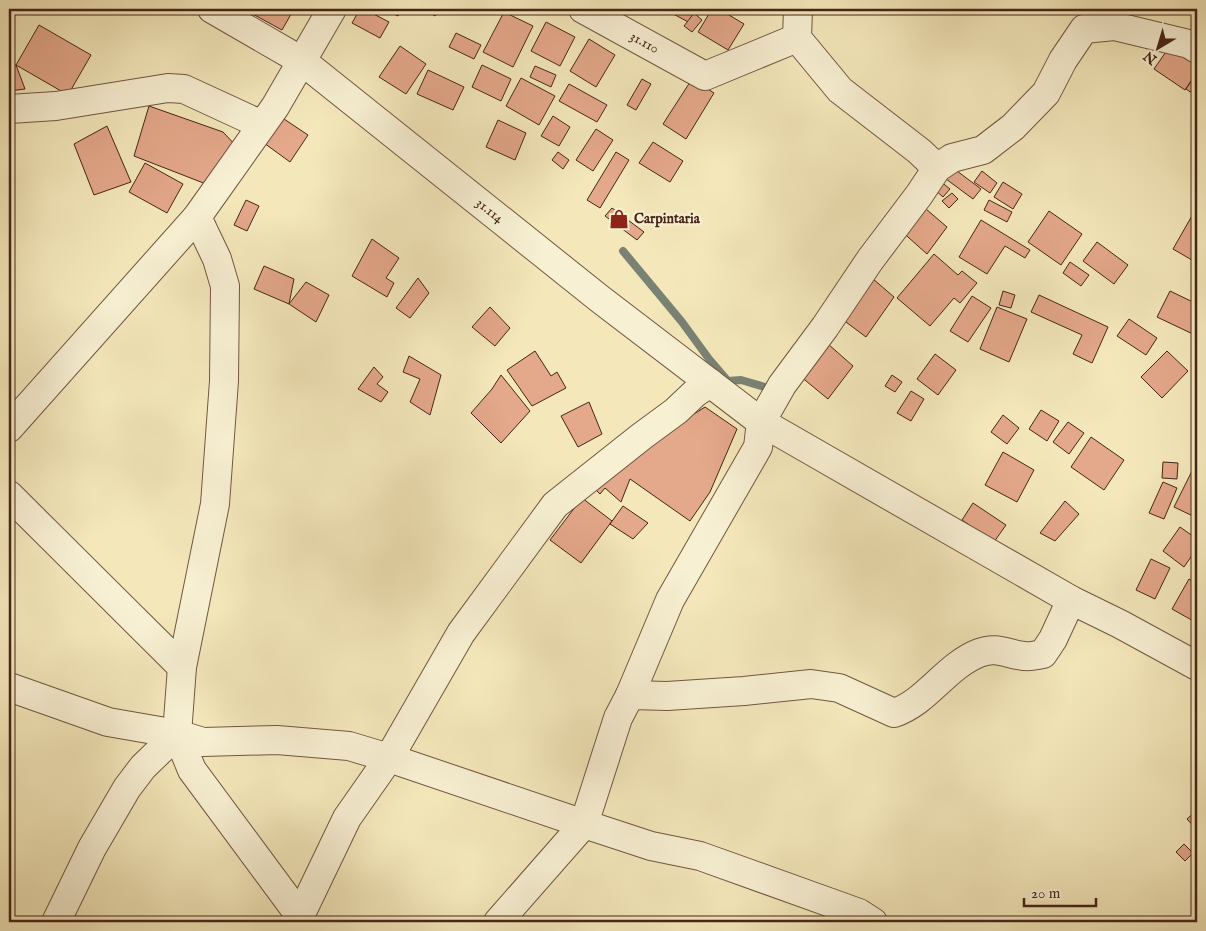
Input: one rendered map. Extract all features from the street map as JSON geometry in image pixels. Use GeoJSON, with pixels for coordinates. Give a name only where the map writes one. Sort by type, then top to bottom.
{"type":"FeatureCollection","features":[{"type":"Feature","properties":{"kind":"street","name":"31.114"},"geometry":{"type":"LineString","coordinates":[[212,9],[302,61],[600,299],[761,422],[1072,600],[1197,666]]}},
{"type":"Feature","properties":{"kind":"street"},"geometry":{"type":"LineString","coordinates":[[9,428],[196,217],[275,107],[332,9]]}},
{"type":"Feature","properties":{"kind":"street","name":"31.110"},"geometry":{"type":"LineString","coordinates":[[584,9],[705,76],[797,38]]}},
{"type":"Feature","properties":{"kind":"street"},"geometry":{"type":"LineString","coordinates":[[798,9],[797,38],[840,90],[919,151],[937,168]]}},
{"type":"Feature","properties":{"kind":"street"},"geometry":{"type":"LineString","coordinates":[[498,922],[584,824],[618,718],[630,695],[670,600],[758,447],[761,422],[782,385],[825,327],[870,260],[920,195],[937,168],[952,158],[983,150],[1013,127],[1046,94],[1063,60],[1084,29],[1114,26],[1189,44],[1197,49]]}},
{"type":"Feature","properties":{"kind":"street"},"geometry":{"type":"LineString","coordinates":[[9,109],[56,106],[168,88],[184,89],[262,125]]}},
{"type":"Feature","properties":{"kind":"street"},"geometry":{"type":"LineString","coordinates":[[196,217],[217,259],[225,286],[224,380],[215,504],[182,667],[176,734],[192,770],[299,919],[347,818],[389,758],[461,633],[555,505],[676,411],[710,382]]}},
{"type":"Feature","properties":{"kind":"street"},"geometry":{"type":"LineString","coordinates":[[9,495],[182,667]]}},
{"type":"Feature","properties":{"kind":"street"},"geometry":{"type":"LineString","coordinates":[[630,695],[667,696],[811,684],[839,688],[894,713],[906,709],[951,670],[976,654],[992,648],[1026,657],[1043,654],[1053,639],[1072,600]]}},
{"type":"Feature","properties":{"kind":"street"},"geometry":{"type":"LineString","coordinates":[[9,687],[108,722],[176,734],[203,742],[277,740],[349,746],[651,846],[700,856],[859,913],[873,922]]}},
{"type":"Feature","properties":{"kind":"street"},"geometry":{"type":"LineString","coordinates":[[56,922],[92,848],[128,788],[143,766],[176,734]]}},
{"type":"Feature","properties":{"kind":"building"},"geometry":{"type":"Polygon","coordinates":[[[29,9],[42,9],[39,15],[29,9]]]}},
{"type":"Feature","properties":{"kind":"building"},"geometry":{"type":"Polygon","coordinates":[[[254,9],[294,9],[282,30],[251,13],[254,9]]]}},
{"type":"Feature","properties":{"kind":"building"},"geometry":{"type":"Polygon","coordinates":[[[360,9],[364,9],[389,22],[380,38],[352,23],[360,9]]]}},
{"type":"Feature","properties":{"kind":"building"},"geometry":{"type":"Polygon","coordinates":[[[384,9],[402,9],[398,16],[384,9]]]}},
{"type":"Feature","properties":{"kind":"building"},"geometry":{"type":"Polygon","coordinates":[[[424,9],[440,9],[435,16],[424,9]]]}},
{"type":"Feature","properties":{"kind":"building"},"geometry":{"type":"Polygon","coordinates":[[[664,9],[700,9],[692,24],[664,9]]]}},
{"type":"Feature","properties":{"kind":"building"},"geometry":{"type":"Polygon","coordinates":[[[712,9],[719,9],[744,24],[728,50],[698,32],[712,9]]]}},
{"type":"Feature","properties":{"kind":"building"},"geometry":{"type":"Polygon","coordinates":[[[504,12],[533,26],[513,67],[483,52],[504,12]]]}},
{"type":"Feature","properties":{"kind":"building"},"geometry":{"type":"Polygon","coordinates":[[[694,13],[702,20],[692,32],[684,26],[694,13]]]}},
{"type":"Feature","properties":{"kind":"building"},"geometry":{"type":"Polygon","coordinates":[[[546,22],[575,37],[560,66],[531,51],[546,22]]]}},
{"type":"Feature","properties":{"kind":"building"},"geometry":{"type":"Polygon","coordinates":[[[39,25],[91,55],[68,95],[16,65],[39,25]]]}},
{"type":"Feature","properties":{"kind":"building"},"geometry":{"type":"Polygon","coordinates":[[[456,33],[481,45],[474,59],[449,47],[456,33]]]}},
{"type":"Feature","properties":{"kind":"building"},"geometry":{"type":"Polygon","coordinates":[[[589,39],[615,55],[596,87],[570,71],[589,39]]]}},
{"type":"Feature","properties":{"kind":"building"},"geometry":{"type":"Polygon","coordinates":[[[400,46],[426,64],[406,94],[379,77],[400,46]]]}},
{"type":"Feature","properties":{"kind":"building"},"geometry":{"type":"Polygon","coordinates":[[[1170,46],[1197,64],[1197,72],[1185,90],[1154,69],[1170,46]]]}},
{"type":"Feature","properties":{"kind":"building"},"geometry":{"type":"Polygon","coordinates":[[[9,65],[16,65],[25,89],[9,91],[9,65]]]}},
{"type":"Feature","properties":{"kind":"building"},"geometry":{"type":"Polygon","coordinates":[[[482,65],[511,79],[501,101],[472,87],[482,65]]]}},
{"type":"Feature","properties":{"kind":"building"},"geometry":{"type":"Polygon","coordinates":[[[535,66],[556,75],[551,87],[530,77],[535,66]]]}},
{"type":"Feature","properties":{"kind":"building"},"geometry":{"type":"Polygon","coordinates":[[[428,70],[464,87],[453,110],[417,94],[428,70]]]}},
{"type":"Feature","properties":{"kind":"building"},"geometry":{"type":"Polygon","coordinates":[[[1197,73],[1197,92],[1195,95],[1186,89],[1197,73]]]}},
{"type":"Feature","properties":{"kind":"building"},"geometry":{"type":"Polygon","coordinates":[[[521,78],[555,96],[539,125],[506,106],[521,78]]]}},
{"type":"Feature","properties":{"kind":"building"},"geometry":{"type":"Polygon","coordinates":[[[642,79],[651,84],[636,110],[627,105],[642,79]]]}},
{"type":"Feature","properties":{"kind":"building"},"geometry":{"type":"Polygon","coordinates":[[[692,79],[714,93],[686,139],[663,124],[692,79]]]}},
{"type":"Feature","properties":{"kind":"building"},"geometry":{"type":"Polygon","coordinates":[[[569,84],[607,105],[597,122],[559,101],[569,84]]]}},
{"type":"Feature","properties":{"kind":"building"},"geometry":{"type":"Polygon","coordinates":[[[149,106],[223,132],[240,150],[206,184],[134,156],[149,106]]]}},
{"type":"Feature","properties":{"kind":"building"},"geometry":{"type":"Polygon","coordinates":[[[553,116],[570,127],[559,146],[541,136],[553,116]]]}},
{"type":"Feature","properties":{"kind":"building"},"geometry":{"type":"Polygon","coordinates":[[[281,117],[308,135],[290,162],[264,143],[281,117]]]}},
{"type":"Feature","properties":{"kind":"building"},"geometry":{"type":"Polygon","coordinates":[[[498,120],[526,133],[515,160],[486,147],[498,120]]]}},
{"type":"Feature","properties":{"kind":"building"},"geometry":{"type":"Polygon","coordinates":[[[107,126],[131,182],[94,195],[74,144],[107,126]]]}},
{"type":"Feature","properties":{"kind":"building"},"geometry":{"type":"Polygon","coordinates":[[[596,129],[613,140],[593,171],[576,160],[596,129]]]}},
{"type":"Feature","properties":{"kind":"building"},"geometry":{"type":"Polygon","coordinates":[[[653,142],[683,161],[670,182],[639,163],[653,142]]]}},
{"type":"Feature","properties":{"kind":"building"},"geometry":{"type":"Polygon","coordinates":[[[558,152],[569,160],[563,169],[552,160],[558,152]]]}},
{"type":"Feature","properties":{"kind":"building"},"geometry":{"type":"Polygon","coordinates":[[[616,152],[629,160],[600,208],[587,200],[616,152]]]}},
{"type":"Feature","properties":{"kind":"building"},"geometry":{"type":"Polygon","coordinates":[[[145,163],[183,184],[167,213],[129,192],[145,163]]]}},
{"type":"Feature","properties":{"kind":"building"},"geometry":{"type":"Polygon","coordinates":[[[953,168],[981,189],[973,199],[946,179],[953,168]]]}},
{"type":"Feature","properties":{"kind":"building"},"geometry":{"type":"Polygon","coordinates":[[[982,171],[997,183],[990,193],[974,182],[982,171]]]}},
{"type":"Feature","properties":{"kind":"building"},"geometry":{"type":"Polygon","coordinates":[[[940,181],[950,189],[943,197],[933,188],[940,181]]]}},
{"type":"Feature","properties":{"kind":"building"},"geometry":{"type":"Polygon","coordinates":[[[1003,182],[1022,194],[1013,209],[994,197],[1003,182]]]}},
{"type":"Feature","properties":{"kind":"building"},"geometry":{"type":"Polygon","coordinates":[[[952,193],[958,199],[949,208],[942,201],[952,193]]]}},
{"type":"Feature","properties":{"kind":"building"},"geometry":{"type":"Polygon","coordinates":[[[246,200],[259,206],[247,231],[234,225],[246,200]]]}},
{"type":"Feature","properties":{"kind":"building"},"geometry":{"type":"Polygon","coordinates":[[[989,200],[1012,212],[1007,222],[984,210],[989,200]]]}},
{"type":"Feature","properties":{"kind":"building"},"geometry":{"type":"Polygon","coordinates":[[[919,203],[947,227],[927,254],[899,229],[919,203]]]}},
{"type":"Feature","properties":{"kind":"building"},"geometry":{"type":"Polygon","coordinates":[[[1197,207],[1197,263],[1173,249],[1197,207]]]}},
{"type":"Feature","properties":{"kind":"building"},"geometry":{"type":"Polygon","coordinates":[[[612,208],[644,232],[637,240],[605,216],[612,208]]]}},
{"type":"Feature","properties":{"kind":"building"},"geometry":{"type":"Polygon","coordinates":[[[1049,211],[1082,234],[1061,265],[1028,242],[1049,211]]]}},
{"type":"Feature","properties":{"kind":"building"},"geometry":{"type":"Polygon","coordinates":[[[981,220],[1030,250],[1025,258],[1005,246],[987,274],[959,257],[981,220]]]}},
{"type":"Feature","properties":{"kind":"building"},"geometry":{"type":"Polygon","coordinates":[[[372,239],[399,258],[386,278],[394,283],[387,297],[352,276],[372,239]]]}},
{"type":"Feature","properties":{"kind":"building"},"geometry":{"type":"Polygon","coordinates":[[[1097,242],[1128,265],[1114,284],[1083,261],[1097,242]]]}},
{"type":"Feature","properties":{"kind":"building"},"geometry":{"type":"Polygon","coordinates":[[[934,254],[958,275],[962,271],[977,283],[960,303],[954,298],[930,326],[897,298],[934,254]]]}},
{"type":"Feature","properties":{"kind":"building"},"geometry":{"type":"Polygon","coordinates":[[[1070,262],[1089,275],[1081,286],[1063,273],[1070,262]]]}},
{"type":"Feature","properties":{"kind":"building"},"geometry":{"type":"Polygon","coordinates":[[[264,266],[294,279],[289,304],[254,289],[264,266]]]}},
{"type":"Feature","properties":{"kind":"building"},"geometry":{"type":"Polygon","coordinates":[[[865,272],[894,297],[866,337],[838,316],[865,272]]]}},
{"type":"Feature","properties":{"kind":"building"},"geometry":{"type":"Polygon","coordinates":[[[418,278],[429,293],[410,318],[396,308],[418,278]]]}},
{"type":"Feature","properties":{"kind":"building"},"geometry":{"type":"Polygon","coordinates":[[[306,282],[329,295],[316,322],[289,304],[306,282]]]}},
{"type":"Feature","properties":{"kind":"building"},"geometry":{"type":"Polygon","coordinates":[[[1003,291],[1015,295],[1011,308],[999,305],[1003,291]]]}},
{"type":"Feature","properties":{"kind":"building"},"geometry":{"type":"Polygon","coordinates":[[[1170,291],[1197,304],[1197,336],[1157,317],[1170,291]]]}},
{"type":"Feature","properties":{"kind":"building"},"geometry":{"type":"Polygon","coordinates":[[[1039,295],[1108,327],[1092,363],[1073,354],[1082,335],[1031,312],[1039,295]]]}},
{"type":"Feature","properties":{"kind":"building"},"geometry":{"type":"Polygon","coordinates":[[[972,296],[991,308],[968,342],[950,331],[972,296]]]}},
{"type":"Feature","properties":{"kind":"building"},"geometry":{"type":"Polygon","coordinates":[[[490,307],[510,328],[495,346],[472,327],[490,307]]]}},
{"type":"Feature","properties":{"kind":"building"},"geometry":{"type":"Polygon","coordinates":[[[997,307],[1027,319],[1009,362],[980,349],[997,307]]]}},
{"type":"Feature","properties":{"kind":"building"},"geometry":{"type":"Polygon","coordinates":[[[1129,319],[1157,338],[1146,355],[1117,336],[1129,319]]]}},
{"type":"Feature","properties":{"kind":"building"},"geometry":{"type":"Polygon","coordinates":[[[828,344],[853,366],[828,399],[800,376],[828,344]]]}},
{"type":"Feature","properties":{"kind":"building"},"geometry":{"type":"Polygon","coordinates":[[[535,351],[551,376],[557,372],[566,388],[532,406],[507,370],[535,351]]]}},
{"type":"Feature","properties":{"kind":"building"},"geometry":{"type":"Polygon","coordinates":[[[1167,351],[1188,371],[1162,398],[1141,377],[1167,351]]]}},
{"type":"Feature","properties":{"kind":"building"},"geometry":{"type":"Polygon","coordinates":[[[935,354],[956,370],[938,395],[917,379],[935,354]]]}},
{"type":"Feature","properties":{"kind":"building"},"geometry":{"type":"Polygon","coordinates":[[[409,356],[441,375],[430,415],[410,402],[420,379],[403,372],[409,356]]]}},
{"type":"Feature","properties":{"kind":"building"},"geometry":{"type":"Polygon","coordinates":[[[374,367],[383,377],[377,384],[388,392],[381,402],[358,389],[374,367]]]}},
{"type":"Feature","properties":{"kind":"building"},"geometry":{"type":"Polygon","coordinates":[[[501,375],[530,411],[501,443],[471,413],[492,389],[501,375]]]}},
{"type":"Feature","properties":{"kind":"building"},"geometry":{"type":"Polygon","coordinates":[[[892,375],[902,382],[895,392],[885,386],[892,375]]]}},
{"type":"Feature","properties":{"kind":"building"},"geometry":{"type":"Polygon","coordinates":[[[911,391],[924,399],[911,421],[897,413],[911,391]]]}},
{"type":"Feature","properties":{"kind":"building"},"geometry":{"type":"Polygon","coordinates":[[[589,402],[602,434],[578,447],[561,416],[589,402]]]}},
{"type":"Feature","properties":{"kind":"building"},"geometry":{"type":"Polygon","coordinates":[[[705,407],[737,429],[710,492],[690,521],[630,479],[621,502],[605,488],[600,494],[593,487],[656,438],[705,407]]]}},
{"type":"Feature","properties":{"kind":"building"},"geometry":{"type":"Polygon","coordinates":[[[1041,410],[1059,421],[1047,441],[1029,429],[1041,410]]]}},
{"type":"Feature","properties":{"kind":"building"},"geometry":{"type":"Polygon","coordinates":[[[1003,415],[1019,428],[1007,444],[991,432],[1003,415]]]}},
{"type":"Feature","properties":{"kind":"building"},"geometry":{"type":"Polygon","coordinates":[[[1068,422],[1084,433],[1069,454],[1053,442],[1068,422]]]}},
{"type":"Feature","properties":{"kind":"building"},"geometry":{"type":"Polygon","coordinates":[[[1091,437],[1124,460],[1104,490],[1071,467],[1091,437]]]}},
{"type":"Feature","properties":{"kind":"building"},"geometry":{"type":"Polygon","coordinates":[[[1003,452],[1034,470],[1017,502],[985,485],[1003,452]]]}},
{"type":"Feature","properties":{"kind":"building"},"geometry":{"type":"Polygon","coordinates":[[[1163,462],[1178,463],[1177,479],[1162,478],[1163,462]]]}},
{"type":"Feature","properties":{"kind":"building"},"geometry":{"type":"Polygon","coordinates":[[[1194,467],[1197,469],[1197,518],[1174,507],[1194,467]]]}},
{"type":"Feature","properties":{"kind":"building"},"geometry":{"type":"Polygon","coordinates":[[[1163,482],[1177,488],[1164,519],[1149,513],[1163,482]]]}},
{"type":"Feature","properties":{"kind":"building"},"geometry":{"type":"Polygon","coordinates":[[[582,498],[612,521],[581,563],[550,540],[582,498]]]}},
{"type":"Feature","properties":{"kind":"building"},"geometry":{"type":"Polygon","coordinates":[[[1065,501],[1079,514],[1055,541],[1040,533],[1065,501]]]}},
{"type":"Feature","properties":{"kind":"building"},"geometry":{"type":"Polygon","coordinates":[[[973,503],[1006,525],[994,542],[962,520],[973,503]]]}},
{"type":"Feature","properties":{"kind":"building"},"geometry":{"type":"Polygon","coordinates":[[[623,506],[648,523],[633,539],[610,524],[623,506]]]}},
{"type":"Feature","properties":{"kind":"building"},"geometry":{"type":"Polygon","coordinates":[[[1180,527],[1197,539],[1197,548],[1184,567],[1163,551],[1180,527]]]}},
{"type":"Feature","properties":{"kind":"building"},"geometry":{"type":"Polygon","coordinates":[[[1151,559],[1170,568],[1155,599],[1136,590],[1151,559]]]}},
{"type":"Feature","properties":{"kind":"building"},"geometry":{"type":"Polygon","coordinates":[[[1189,579],[1197,584],[1197,623],[1172,609],[1189,579]]]}},
{"type":"Feature","properties":{"kind":"building"},"geometry":{"type":"Polygon","coordinates":[[[1197,810],[1197,830],[1187,819],[1197,810]]]}},
{"type":"Feature","properties":{"kind":"building"},"geometry":{"type":"Polygon","coordinates":[[[1184,844],[1193,853],[1185,861],[1176,852],[1184,844]]]}},
{"type":"Feature","properties":{"kind":"waterway"},"geometry":{"type":"LineString","coordinates":[[623,251],[728,381],[741,380],[775,390]]}},
{"type":"Feature","properties":{"kind":"place","name":"Carpintaria"},"geometry":{"type":"Point","coordinates":[619,219]}}]}
